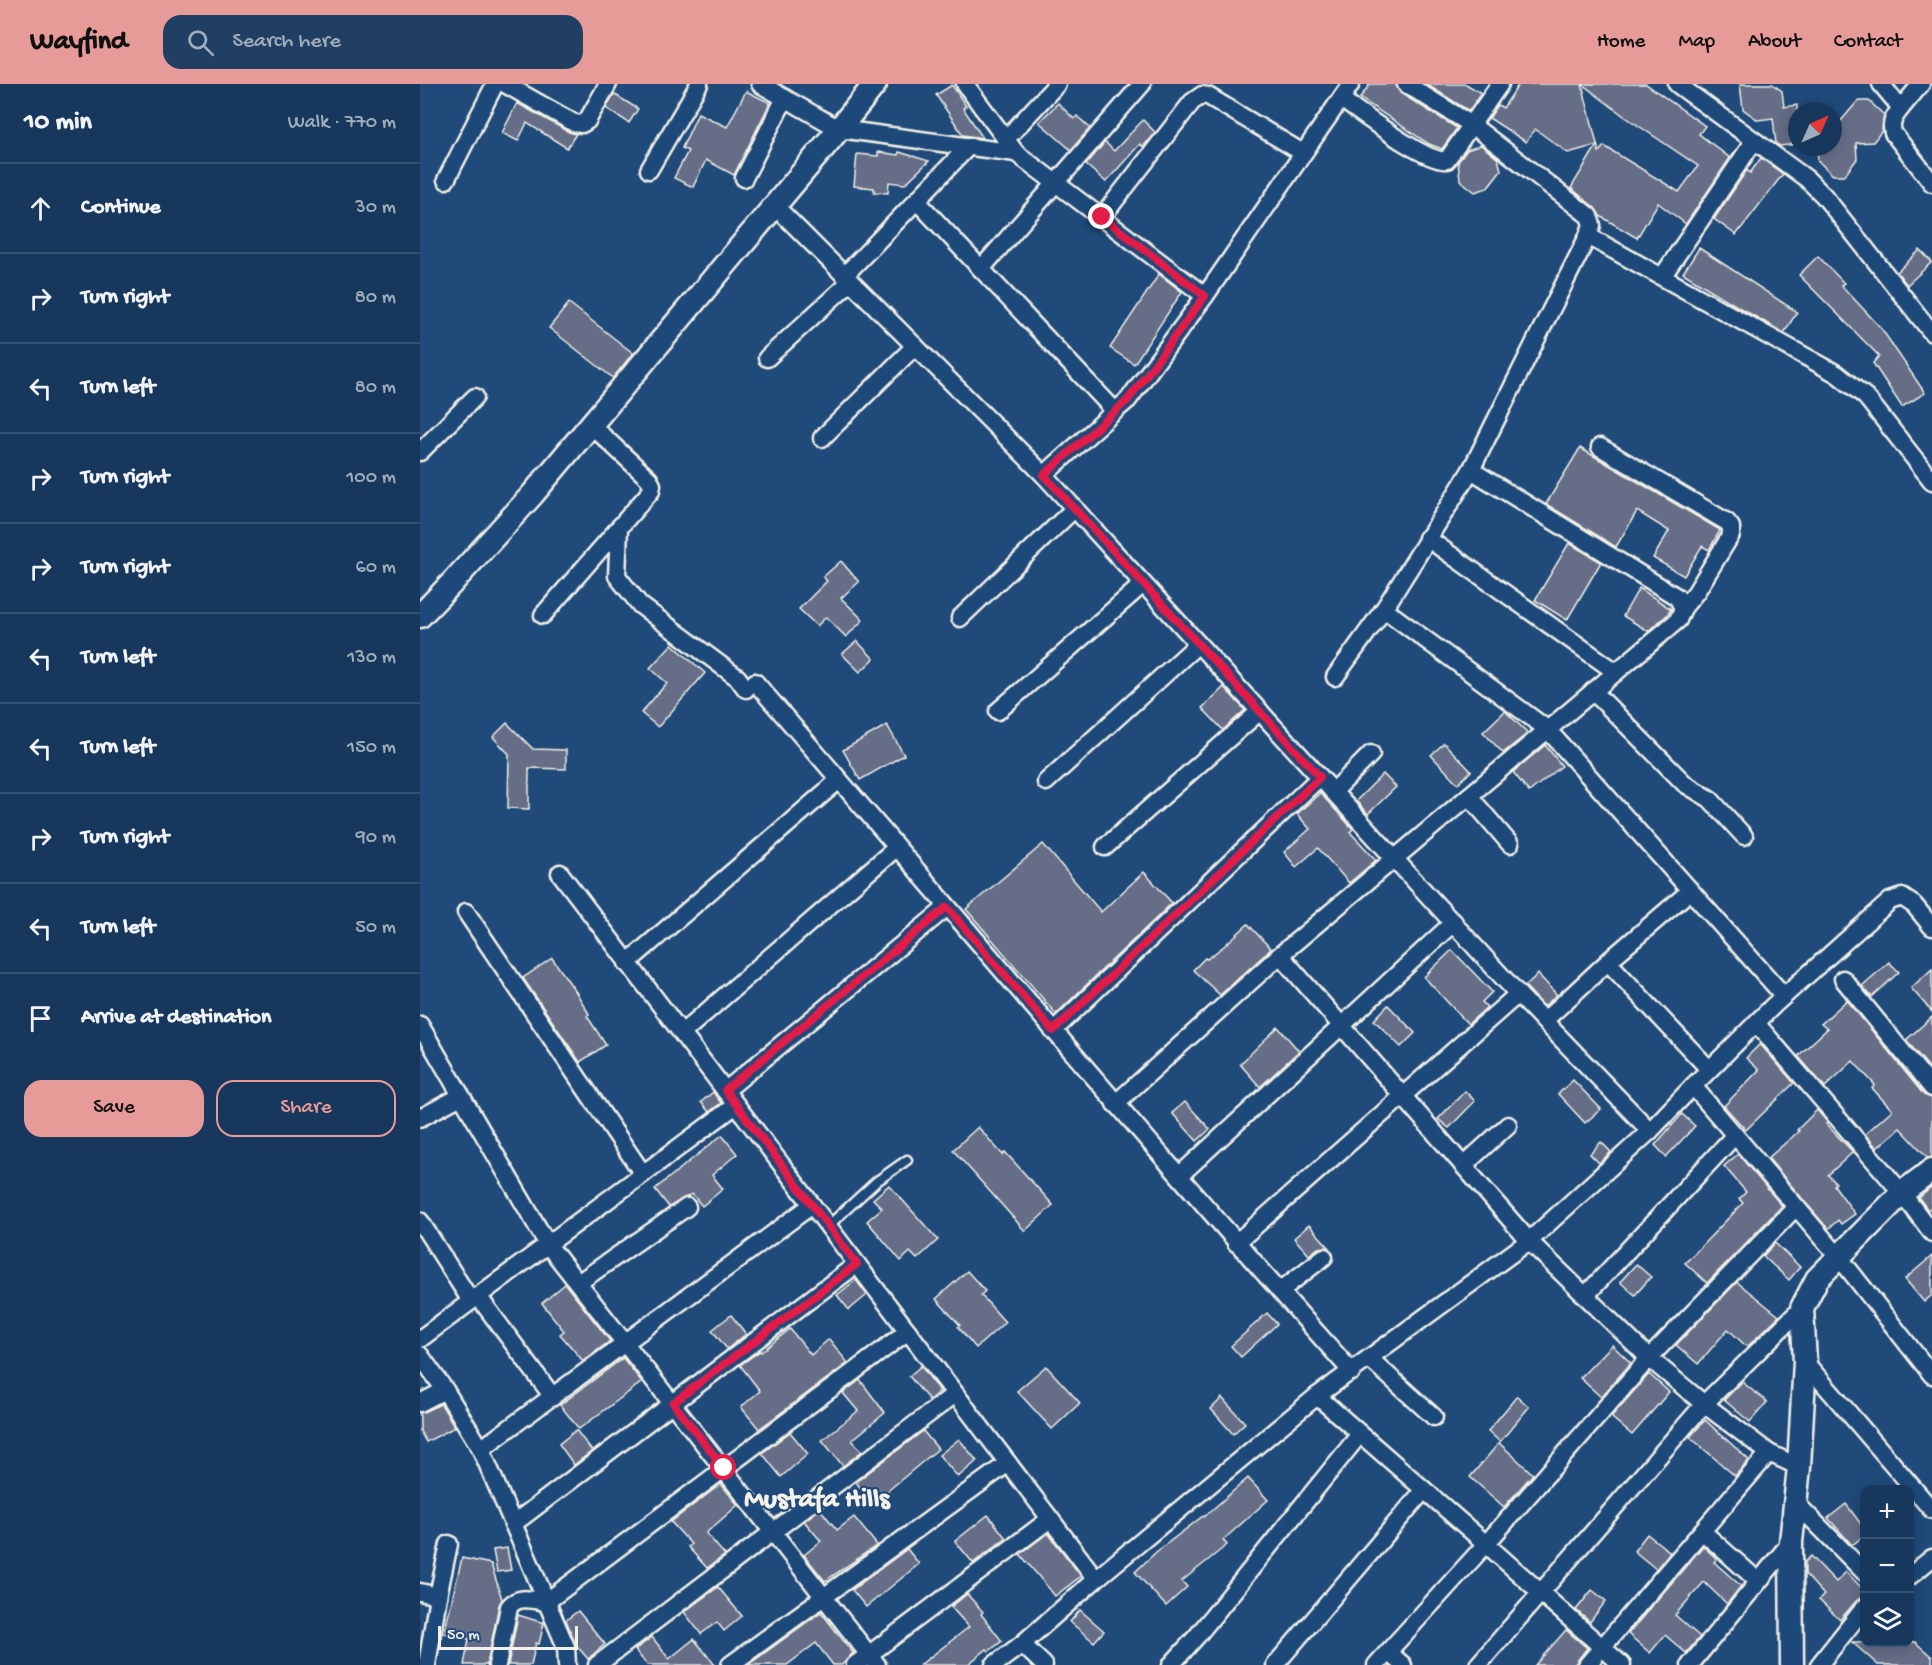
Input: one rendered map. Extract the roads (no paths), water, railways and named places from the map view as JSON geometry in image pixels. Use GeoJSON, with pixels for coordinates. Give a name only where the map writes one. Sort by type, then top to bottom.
{"type":"FeatureCollection","features":[{"type":"Feature","properties":{"kind":"street"},"geometry":{"type":"LineString","coordinates":[[446,180],[495,84]]}},
{"type":"Feature","properties":{"kind":"street"},"geometry":{"type":"LineString","coordinates":[[505,84],[574,123],[582,124],[587,121],[608,84]]}},
{"type":"Feature","properties":{"kind":"street"},"geometry":{"type":"LineString","coordinates":[[649,170],[699,84]]}},
{"type":"Feature","properties":{"kind":"street"},"geometry":{"type":"LineString","coordinates":[[420,616],[532,495],[775,206],[874,84]]}},
{"type":"Feature","properties":{"kind":"street"},"geometry":{"type":"LineString","coordinates":[[965,84],[1016,153],[1205,296]]}},
{"type":"Feature","properties":{"kind":"street"},"geometry":{"type":"LineString","coordinates":[[1005,140],[1057,84]]}},
{"type":"Feature","properties":{"kind":"street"},"geometry":{"type":"LineString","coordinates":[[981,268],[1142,84]]}},
{"type":"Feature","properties":{"kind":"street"},"geometry":{"type":"LineString","coordinates":[[1044,475],[1128,400],[1205,296],[1351,84]]}},
{"type":"Feature","properties":{"kind":"street"},"geometry":{"type":"LineString","coordinates":[[1335,677],[1384,609],[1471,470],[1592,225],[1589,216],[1472,124],[1406,84]]}},
{"type":"Feature","properties":{"kind":"street"},"geometry":{"type":"LineString","coordinates":[[1341,99],[1416,150],[1440,162],[1447,160],[1500,84]]}},
{"type":"Feature","properties":{"kind":"street"},"geometry":{"type":"LineString","coordinates":[[1677,84],[1807,179],[1824,196],[1932,333]]}},
{"type":"Feature","properties":{"kind":"street"},"geometry":{"type":"LineString","coordinates":[[1881,84],[1901,108]]}},
{"type":"Feature","properties":{"kind":"street"},"geometry":{"type":"LineString","coordinates":[[1921,84],[1893,118],[1891,125],[1893,134],[1932,183]]}},
{"type":"Feature","properties":{"kind":"street"},"geometry":{"type":"LineString","coordinates":[[766,86],[839,129],[1016,153]]}},
{"type":"Feature","properties":{"kind":"street"},"geometry":{"type":"LineString","coordinates":[[1102,217],[1192,102],[1202,95],[1307,146]]}},
{"type":"Feature","properties":{"kind":"street"},"geometry":{"type":"LineString","coordinates":[[744,178],[785,98]]}},
{"type":"Feature","properties":{"kind":"street"},"geometry":{"type":"LineString","coordinates":[[1662,277],[1754,141]]}},
{"type":"Feature","properties":{"kind":"street"},"geometry":{"type":"LineString","coordinates":[[767,358],[847,279],[968,147]]}},
{"type":"Feature","properties":{"kind":"street"},"geometry":{"type":"LineString","coordinates":[[917,201],[1115,411]]}},
{"type":"Feature","properties":{"kind":"street"},"geometry":{"type":"LineString","coordinates":[[775,206],[1044,475],[1518,994],[1650,1131]]}},
{"type":"Feature","properties":{"kind":"street"},"geometry":{"type":"LineString","coordinates":[[1588,236],[1837,374],[1866,397],[1932,481]]}},
{"type":"Feature","properties":{"kind":"street"},"geometry":{"type":"LineString","coordinates":[[822,438],[915,346]]}},
{"type":"Feature","properties":{"kind":"street"},"geometry":{"type":"LineString","coordinates":[[420,453],[475,398]]}},
{"type":"Feature","properties":{"kind":"street"},"geometry":{"type":"LineString","coordinates":[[543,615],[651,491],[652,485],[649,479],[591,424]]}},
{"type":"Feature","properties":{"kind":"street"},"geometry":{"type":"LineString","coordinates":[[1115,1104],[1280,955],[1678,620],[1731,536],[1731,527],[1727,522],[1600,447]]}},
{"type":"Feature","properties":{"kind":"street"},"geometry":{"type":"LineString","coordinates":[[1471,470],[1677,597],[1683,609]]}},
{"type":"Feature","properties":{"kind":"street"},"geometry":{"type":"LineString","coordinates":[[960,618],[1075,508]]}},
{"type":"Feature","properties":{"kind":"street"},"geometry":{"type":"LineString","coordinates":[[619,528],[617,576],[640,605],[750,685],[839,780],[1115,1104],[1352,1372]]}},
{"type":"Feature","properties":{"kind":"street"},"geometry":{"type":"LineString","coordinates":[[1428,538],[1616,672]]}},
{"type":"Feature","properties":{"kind":"street"},"geometry":{"type":"LineString","coordinates":[[998,711],[1143,584]]}},
{"type":"Feature","properties":{"kind":"street"},"geometry":{"type":"LineString","coordinates":[[1384,609],[1547,729],[1784,996]]}},
{"type":"Feature","properties":{"kind":"street"},"geometry":{"type":"LineString","coordinates":[[1046,782],[1198,644]]}},
{"type":"Feature","properties":{"kind":"street"},"geometry":{"type":"LineString","coordinates":[[1593,691],[1685,784],[1710,799],[1744,836]]}},
{"type":"Feature","properties":{"kind":"street"},"geometry":{"type":"LineString","coordinates":[[1105,847],[1260,711]]}},
{"type":"Feature","properties":{"kind":"street"},"geometry":{"type":"LineString","coordinates":[[1333,792],[1371,754]]}},
{"type":"Feature","properties":{"kind":"street"},"geometry":{"type":"LineString","coordinates":[[1053,1031],[1320,777]]}},
{"type":"Feature","properties":{"kind":"street"},"geometry":{"type":"LineString","coordinates":[[627,963],[839,780]]}},
{"type":"Feature","properties":{"kind":"street"},"geometry":{"type":"LineString","coordinates":[[1469,796],[1510,844]]}},
{"type":"Feature","properties":{"kind":"street"},"geometry":{"type":"LineString","coordinates":[[682,1033],[896,848]]}},
{"type":"Feature","properties":{"kind":"street"},"geometry":{"type":"LineString","coordinates":[[560,873],[1096,1579]]}},
{"type":"Feature","properties":{"kind":"street"},"geometry":{"type":"LineString","coordinates":[[1544,1021],[1690,891]]}},
{"type":"Feature","properties":{"kind":"street"},"geometry":{"type":"LineString","coordinates":[[994,1665],[1317,1396],[1529,1241],[1650,1131],[1784,996],[1890,901],[1902,897],[1914,905],[1932,927]]}},
{"type":"Feature","properties":{"kind":"street"},"geometry":{"type":"LineString","coordinates":[[725,1090],[947,907]]}},
{"type":"Feature","properties":{"kind":"street"},"geometry":{"type":"LineString","coordinates":[[466,912],[643,1174]]}},
{"type":"Feature","properties":{"kind":"street"},"geometry":{"type":"LineString","coordinates":[[1180,1175],[1454,922]]}},
{"type":"Feature","properties":{"kind":"street"},"geometry":{"type":"LineString","coordinates":[[1280,955],[1529,1241],[1649,1358],[1704,1404],[1769,1453],[1799,1467]]}},
{"type":"Feature","properties":{"kind":"street"},"geometry":{"type":"LineString","coordinates":[[1608,962],[1709,1070]]}},
{"type":"Feature","properties":{"kind":"street"},"geometry":{"type":"LineString","coordinates":[[1843,979],[1932,1088]]}},
{"type":"Feature","properties":{"kind":"street"},"geometry":{"type":"LineString","coordinates":[[1236,1243],[1403,1098],[1518,994]]}},
{"type":"Feature","properties":{"kind":"street"},"geometry":{"type":"LineString","coordinates":[[1756,1023],[1902,1193],[1932,1233]]}},
{"type":"Feature","properties":{"kind":"street"},"geometry":{"type":"LineString","coordinates":[[420,1025],[426,1049],[461,1096],[548,1245],[824,1597],[867,1662],[1050,1519]]}},
{"type":"Feature","properties":{"kind":"street"},"geometry":{"type":"LineString","coordinates":[[1693,1086],[1839,1257],[1932,1375]]}},
{"type":"Feature","properties":{"kind":"street"},"geometry":{"type":"LineString","coordinates":[[420,1118],[461,1096]]}},
{"type":"Feature","properties":{"kind":"street"},"geometry":{"type":"LineString","coordinates":[[420,1339],[736,1105]]}},
{"type":"Feature","properties":{"kind":"street"},"geometry":{"type":"LineString","coordinates":[[1463,1166],[1508,1125]]}},
{"type":"Feature","properties":{"kind":"street"},"geometry":{"type":"LineString","coordinates":[[1585,1296],[1735,1135]]}},
{"type":"Feature","properties":{"kind":"street"},"geometry":{"type":"LineString","coordinates":[[1478,1665],[1704,1404],[1802,1308],[1817,1279],[1902,1193],[1932,1170]]}},
{"type":"Feature","properties":{"kind":"street"},"geometry":{"type":"LineString","coordinates":[[481,1449],[812,1205]]}},
{"type":"Feature","properties":{"kind":"street"},"geometry":{"type":"LineString","coordinates":[[578,1283],[687,1207]]}},
{"type":"Feature","properties":{"kind":"street"},"geometry":{"type":"LineString","coordinates":[[1376,1665],[1649,1358],[1796,1207]]}},
{"type":"Feature","properties":{"kind":"street"},"geometry":{"type":"LineString","coordinates":[[420,1221],[475,1298],[553,1397]]}},
{"type":"Feature","properties":{"kind":"street"},"geometry":{"type":"LineString","coordinates":[[1280,1292],[1324,1257]]}},
{"type":"Feature","properties":{"kind":"street"},"geometry":{"type":"LineString","coordinates":[[513,1524],[857,1264]]}},
{"type":"Feature","properties":{"kind":"street"},"geometry":{"type":"LineString","coordinates":[[1792,1665],[1791,1542],[1799,1467],[1804,1362],[1802,1308]]}},
{"type":"Feature","properties":{"kind":"street"},"geometry":{"type":"LineString","coordinates":[[497,1665],[509,1607],[514,1601],[519,1599],[546,1602],[908,1331]]}},
{"type":"Feature","properties":{"kind":"street"},"geometry":{"type":"LineString","coordinates":[[420,1355],[445,1389],[481,1449],[566,1647],[567,1665]]}},
{"type":"Feature","properties":{"kind":"street"},"geometry":{"type":"LineString","coordinates":[[1370,1359],[1434,1417]]}},
{"type":"Feature","properties":{"kind":"street"},"geometry":{"type":"LineString","coordinates":[[1804,1362],[1932,1510]]}},
{"type":"Feature","properties":{"kind":"street"},"geometry":{"type":"LineString","coordinates":[[420,1403],[445,1389]]}},
{"type":"Feature","properties":{"kind":"street"},"geometry":{"type":"LineString","coordinates":[[597,1665],[955,1394]]}},
{"type":"Feature","properties":{"kind":"street"},"geometry":{"type":"LineString","coordinates":[[1317,1396],[1622,1665]]}},
{"type":"Feature","properties":{"kind":"street"},"geometry":{"type":"LineString","coordinates":[[1171,1665],[1360,1434]]}},
{"type":"Feature","properties":{"kind":"street"},"geometry":{"type":"LineString","coordinates":[[1587,1665],[1769,1453]]}},
{"type":"Feature","properties":{"kind":"street"},"geometry":{"type":"LineString","coordinates":[[730,1665],[1008,1463]]}},
{"type":"Feature","properties":{"kind":"street"},"geometry":{"type":"LineString","coordinates":[[1275,1665],[1424,1490]]}},
{"type":"Feature","properties":{"kind":"street"},"geometry":{"type":"LineString","coordinates":[[1796,1502],[1860,1568]]}},
{"type":"Feature","properties":{"kind":"street"},"geometry":{"type":"LineString","coordinates":[[1702,1531],[1758,1581]]}},
{"type":"Feature","properties":{"kind":"street"},"geometry":{"type":"LineString","coordinates":[[1690,1665],[1791,1542]]}},
{"type":"Feature","properties":{"kind":"street"},"geometry":{"type":"LineString","coordinates":[[427,1665],[448,1544]]}},
{"type":"Feature","properties":{"kind":"street"},"geometry":{"type":"LineString","coordinates":[[1914,1573],[1932,1558]]}},
{"type":"Feature","properties":{"kind":"street"},"geometry":{"type":"LineString","coordinates":[[420,1592],[438,1596]]}},
{"type":"Feature","properties":{"kind":"street"},"geometry":{"type":"LineString","coordinates":[[1819,1665],[1860,1613]]}},
{"type":"Feature","properties":{"kind":"street"},"geometry":{"type":"LineString","coordinates":[[1022,1644],[1044,1665]]}},
{"type":"Feature","properties":{"kind":"street"},"geometry":{"type":"LineString","coordinates":[[1388,1652],[1403,1665]]}},
{"type":"Feature","properties":{"kind":"lane"},"geometry":{"type":"LineString","coordinates":[[828,1226],[877,1181],[907,1160]]}},
{"type":"Feature","properties":{"kind":"district","name":"Mustafa Hills"},"geometry":{"type":"Point","coordinates":[817,1500]}}]}
